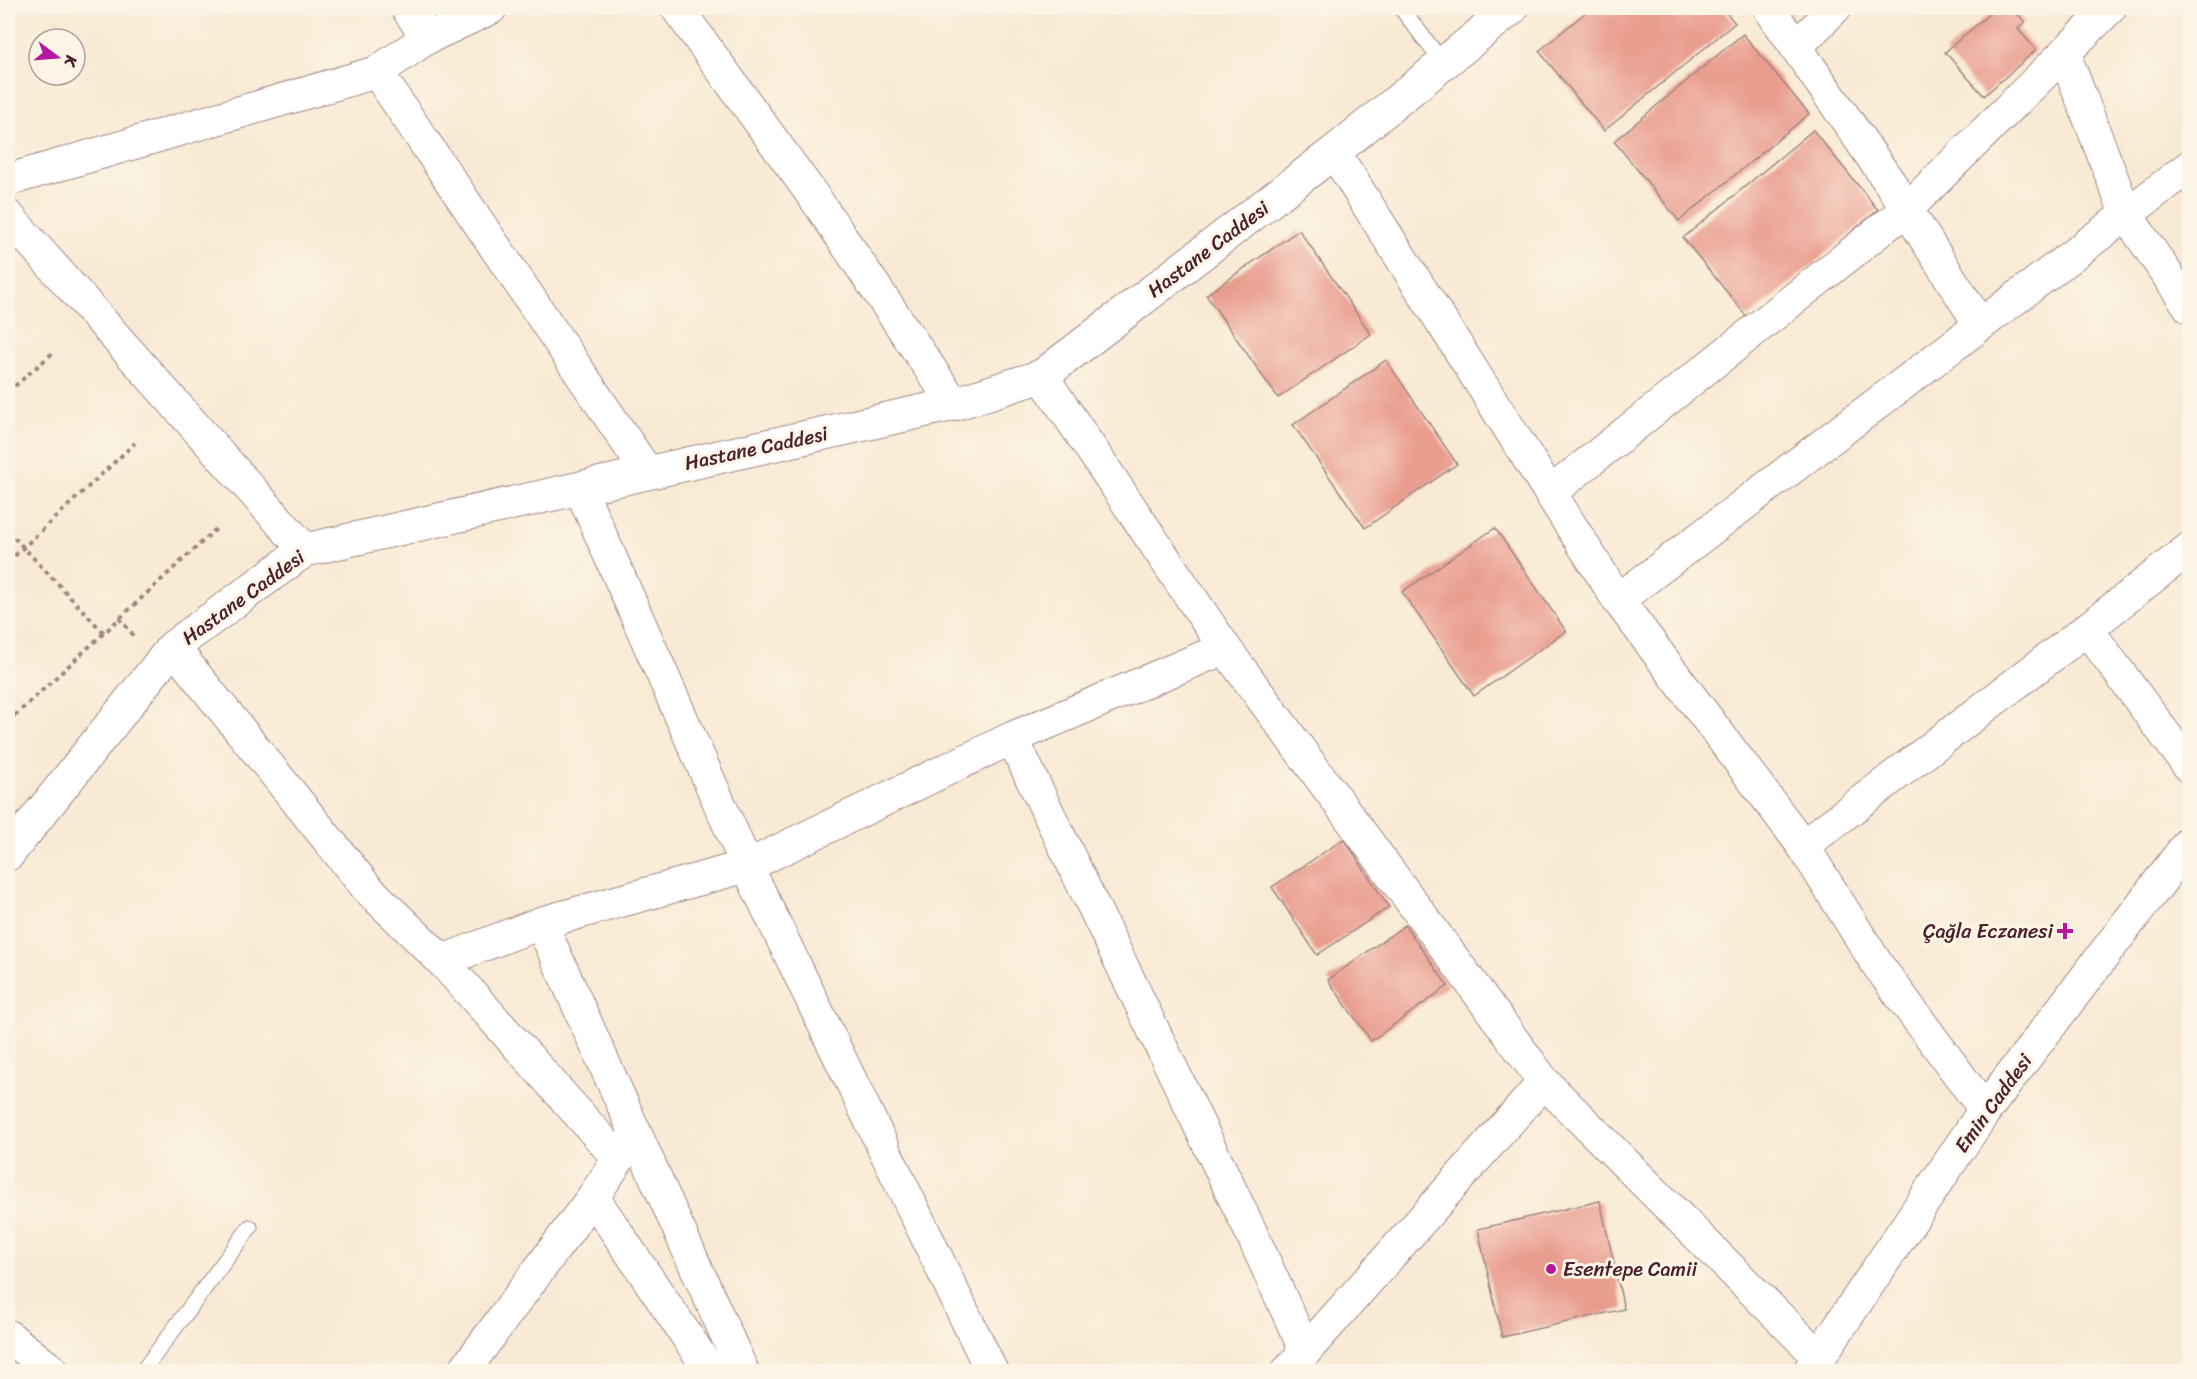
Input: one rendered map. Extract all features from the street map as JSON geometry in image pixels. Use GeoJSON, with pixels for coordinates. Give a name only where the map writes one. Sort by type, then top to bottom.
{"type":"FeatureCollection","features":[{"type":"Feature","properties":{"kind":"street"},"geometry":{"type":"LineString","coordinates":[[407,8],[427,38]]}},
{"type":"Feature","properties":{"kind":"street"},"geometry":{"type":"LineString","coordinates":[[8,180],[377,72],[427,38],[491,8]]}},
{"type":"Feature","properties":{"kind":"street"},"geometry":{"type":"LineString","coordinates":[[677,8],[819,204],[954,404]]}},
{"type":"Feature","properties":{"kind":"street","name":"Hastane Caddesi"},"geometry":{"type":"LineString","coordinates":[[8,854],[173,647],[305,550],[954,404],[1042,376],[1334,153],[1512,8]]}},
{"type":"Feature","properties":{"kind":"street"},"geometry":{"type":"LineString","coordinates":[[1769,8],[1907,209],[1980,325]]}},
{"type":"Feature","properties":{"kind":"street"},"geometry":{"type":"LineString","coordinates":[[1796,47],[1835,8]]}},
{"type":"Feature","properties":{"kind":"street"},"geometry":{"type":"LineString","coordinates":[[1551,492],[1907,209],[2110,8]]}},
{"type":"Feature","properties":{"kind":"street"},"geometry":{"type":"LineString","coordinates":[[2064,53],[2126,214],[2190,308]]}},
{"type":"Feature","properties":{"kind":"street"},"geometry":{"type":"LineString","coordinates":[[377,72],[647,472]]}},
{"type":"Feature","properties":{"kind":"street"},"geometry":{"type":"LineString","coordinates":[[1334,153],[1618,600],[1803,846],[1877,964],[1985,1110]]}},
{"type":"Feature","properties":{"kind":"street"},"geometry":{"type":"LineString","coordinates":[[1618,600],[2190,166]]}},
{"type":"Feature","properties":{"kind":"street"},"geometry":{"type":"LineString","coordinates":[[8,216],[305,550]]}},
{"type":"Feature","properties":{"kind":"street"},"geometry":{"type":"LineString","coordinates":[[1042,376],[1225,648],[1544,1082],[1814,1364]]}},
{"type":"Feature","properties":{"kind":"street"},"geometry":{"type":"LineString","coordinates":[[580,488],[747,866],[992,1371]]}},
{"type":"Feature","properties":{"kind":"street"},"geometry":{"type":"LineString","coordinates":[[1803,846],[2190,548]]}},
{"type":"Feature","properties":{"kind":"street"},"geometry":{"type":"LineString","coordinates":[[2086,629],[2190,768]]}},
{"type":"Feature","properties":{"kind":"street"},"geometry":{"type":"LineString","coordinates":[[173,647],[367,888],[627,1146]]}},
{"type":"Feature","properties":{"kind":"street"},"geometry":{"type":"LineString","coordinates":[[442,961],[541,923],[747,866],[1012,738],[1225,648]]}},
{"type":"Feature","properties":{"kind":"street"},"geometry":{"type":"LineString","coordinates":[[1012,738],[1249,1228],[1296,1361],[1544,1082]]}},
{"type":"Feature","properties":{"kind":"street","name":"Emin Caddesi"},"geometry":{"type":"LineString","coordinates":[[1814,1364],[1985,1110],[2190,843]]}},
{"type":"Feature","properties":{"kind":"street"},"geometry":{"type":"LineString","coordinates":[[541,923],[627,1146],[744,1371]]}},
{"type":"Feature","properties":{"kind":"street"},"geometry":{"type":"LineString","coordinates":[[463,1371],[593,1197],[627,1146]]}},
{"type":"Feature","properties":{"kind":"street"},"geometry":{"type":"LineString","coordinates":[[593,1197],[711,1371]]}},
{"type":"Feature","properties":{"kind":"street"},"geometry":{"type":"LineString","coordinates":[[8,1336],[54,1371]]}},
{"type":"Feature","properties":{"kind":"lane"},"geometry":{"type":"LineString","coordinates":[[1401,8],[1443,63]]}},
{"type":"Feature","properties":{"kind":"lane"},"geometry":{"type":"LineString","coordinates":[[142,1371],[250,1227]]}},
{"type":"Feature","properties":{"kind":"path"},"geometry":{"type":"LineString","coordinates":[[8,392],[55,351]]}},
{"type":"Feature","properties":{"kind":"path"},"geometry":{"type":"LineString","coordinates":[[8,562],[135,443]]}},
{"type":"Feature","properties":{"kind":"path"},"geometry":{"type":"LineString","coordinates":[[8,722],[216,529]]}},
{"type":"Feature","properties":{"kind":"path"},"geometry":{"type":"LineString","coordinates":[[8,531],[104,633]]}},
{"type":"Feature","properties":{"kind":"building"},"geometry":{"type":"Polygon","coordinates":[[[1591,8],[1722,8],[1735,23],[1604,131],[1539,51],[1591,8]]]}},
{"type":"Feature","properties":{"kind":"building"},"geometry":{"type":"Polygon","coordinates":[[[1996,8],[2012,8],[2025,22],[2018,29],[2036,50],[1984,96],[1945,52],[1996,8]]]}},
{"type":"Feature","properties":{"kind":"building"},"geometry":{"type":"Polygon","coordinates":[[[1743,34],[1809,114],[1679,221],[1614,141],[1743,34]]]}},
{"type":"Feature","properties":{"kind":"building"},"geometry":{"type":"Polygon","coordinates":[[[1813,130],[1878,210],[1748,318],[1683,238],[1813,130]]]}},
{"type":"Feature","properties":{"kind":"building"},"geometry":{"type":"Polygon","coordinates":[[[1299,230],[1371,334],[1278,398],[1206,295],[1299,230]]]}},
{"type":"Feature","properties":{"kind":"building"},"geometry":{"type":"Polygon","coordinates":[[[1386,360],[1457,464],[1365,528],[1293,425],[1386,360]]]}},
{"type":"Feature","properties":{"kind":"building"},"geometry":{"type":"Polygon","coordinates":[[[1495,528],[1566,631],[1474,696],[1402,592],[1495,528]]]}},
{"type":"Feature","properties":{"kind":"building"},"geometry":{"type":"Polygon","coordinates":[[[1344,839],[1389,907],[1317,955],[1272,887],[1344,839]]]}},
{"type":"Feature","properties":{"kind":"building"},"geometry":{"type":"Polygon","coordinates":[[[1405,925],[1448,986],[1371,1041],[1328,980],[1405,925]]]}},
{"type":"Feature","properties":{"kind":"building","name":"Esentepe Camii"},"geometry":{"type":"Polygon","coordinates":[[[1600,1201],[1624,1309],[1502,1337],[1478,1229],[1600,1201]]]}},
{"type":"Feature","properties":{"kind":"place","name":"Çağla Eczanesi"},"geometry":{"type":"Point","coordinates":[2065,931]}},
{"type":"Feature","properties":{"kind":"place","name":"Esentepe Camii"},"geometry":{"type":"Point","coordinates":[1551,1269]}}]}
